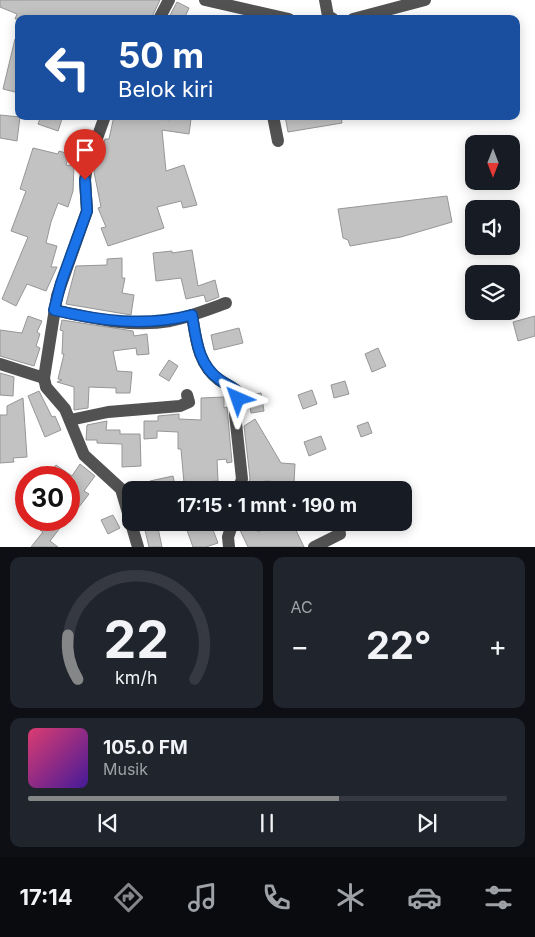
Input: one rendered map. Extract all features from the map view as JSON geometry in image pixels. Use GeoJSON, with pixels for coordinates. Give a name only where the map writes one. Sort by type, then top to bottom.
{"type":"FeatureCollection","features":[{"type":"Feature","properties":{"kind":"street"},"geometry":{"type":"LineString","coordinates":[[161,15],[168,0]]}},
{"type":"Feature","properties":{"kind":"street"},"geometry":{"type":"LineString","coordinates":[[205,0],[259,15]]}},
{"type":"Feature","properties":{"kind":"street"},"geometry":{"type":"LineString","coordinates":[[325,0],[328,15]]}},
{"type":"Feature","properties":{"kind":"street"},"geometry":{"type":"LineString","coordinates":[[368,15],[425,0]]}},
{"type":"Feature","properties":{"kind":"street"},"geometry":{"type":"LineString","coordinates":[[104,120],[85,173],[87,211],[61,283],[54,310],[44,378],[46,387],[60,402],[70,420],[84,455],[121,489],[138,547]]}},
{"type":"Feature","properties":{"kind":"street"},"geometry":{"type":"LineString","coordinates":[[274,120],[278,141]]}},
{"type":"Feature","properties":{"kind":"street"},"geometry":{"type":"LineString","coordinates":[[54,310],[101,320],[160,322],[192,315],[226,303]]}},
{"type":"Feature","properties":{"kind":"street"},"geometry":{"type":"LineString","coordinates":[[192,315],[197,346],[206,367],[219,380],[237,391],[238,399],[235,414],[241,481]]}},
{"type":"Feature","properties":{"kind":"street"},"geometry":{"type":"LineString","coordinates":[[0,364],[44,378]]}},
{"type":"Feature","properties":{"kind":"street"},"geometry":{"type":"LineString","coordinates":[[70,420],[108,412],[180,406],[189,402],[187,394]]}},
{"type":"Feature","properties":{"kind":"street"},"geometry":{"type":"LineString","coordinates":[[229,547],[228,537],[230,531]]}},
{"type":"Feature","properties":{"kind":"street"},"geometry":{"type":"LineString","coordinates":[[314,547],[340,534]]}},
{"type":"Feature","properties":{"kind":"building"},"geometry":{"type":"Polygon","coordinates":[[[0,0],[160,0],[153,15],[17,15],[0,7],[0,0]]]}},
{"type":"Feature","properties":{"kind":"building"},"geometry":{"type":"Polygon","coordinates":[[[177,2],[189,8],[186,15],[170,15],[177,2]]]}},
{"type":"Feature","properties":{"kind":"building"},"geometry":{"type":"Polygon","coordinates":[[[15,39],[15,92],[3,89],[15,39]]]}},
{"type":"Feature","properties":{"kind":"building"},"geometry":{"type":"Polygon","coordinates":[[[0,115],[15,116],[15,120],[20,120],[17,141],[0,138],[0,115]]]}},
{"type":"Feature","properties":{"kind":"building"},"geometry":{"type":"Polygon","coordinates":[[[40,120],[62,120],[58,131],[38,124],[40,120]]]}},
{"type":"Feature","properties":{"kind":"building"},"geometry":{"type":"Polygon","coordinates":[[[113,120],[191,120],[189,134],[162,130],[166,171],[184,165],[197,205],[183,208],[181,201],[157,207],[164,228],[108,246],[101,228],[106,227],[98,208],[101,207],[94,172],[105,139],[109,139],[113,120]]]}},
{"type":"Feature","properties":{"kind":"building"},"geometry":{"type":"Polygon","coordinates":[[[286,120],[342,120],[342,123],[288,132],[286,120]]]}},
{"type":"Feature","properties":{"kind":"building"},"geometry":{"type":"Polygon","coordinates":[[[33,148],[58,154],[59,151],[69,154],[66,165],[74,166],[73,191],[68,207],[58,203],[51,222],[46,243],[57,246],[51,267],[57,267],[46,291],[27,284],[16,306],[2,299],[28,237],[11,231],[26,191],[20,189],[33,148]]]}},
{"type":"Feature","properties":{"kind":"building"},"geometry":{"type":"Polygon","coordinates":[[[447,196],[452,222],[401,237],[350,246],[348,240],[343,238],[338,209],[447,196]]]}},
{"type":"Feature","properties":{"kind":"building"},"geometry":{"type":"Polygon","coordinates":[[[192,250],[198,286],[215,280],[219,297],[206,302],[204,295],[186,299],[181,278],[156,281],[153,253],[192,250]]]}},
{"type":"Feature","properties":{"kind":"building"},"geometry":{"type":"Polygon","coordinates":[[[122,258],[122,278],[125,278],[122,293],[134,295],[131,315],[66,304],[76,266],[107,265],[107,259],[122,258]]]}},
{"type":"Feature","properties":{"kind":"building"},"geometry":{"type":"Polygon","coordinates":[[[28,316],[42,321],[37,332],[40,334],[36,346],[40,348],[34,366],[0,356],[0,330],[22,333],[28,316]]]}},
{"type":"Feature","properties":{"kind":"building"},"geometry":{"type":"Polygon","coordinates":[[[535,316],[535,336],[518,341],[513,322],[535,316]]]}},
{"type":"Feature","properties":{"kind":"building"},"geometry":{"type":"Polygon","coordinates":[[[62,320],[133,331],[134,336],[147,334],[149,354],[137,355],[136,348],[113,351],[117,371],[132,372],[130,393],[116,393],[116,388],[89,387],[88,408],[74,410],[74,387],[57,382],[62,380],[58,379],[64,354],[62,354],[63,331],[60,330],[62,320]]]}},
{"type":"Feature","properties":{"kind":"building"},"geometry":{"type":"Polygon","coordinates":[[[239,328],[243,343],[214,350],[211,335],[239,328]]]}},
{"type":"Feature","properties":{"kind":"building"},"geometry":{"type":"Polygon","coordinates":[[[378,348],[386,366],[372,372],[365,354],[378,348]]]}},
{"type":"Feature","properties":{"kind":"building"},"geometry":{"type":"Polygon","coordinates":[[[169,360],[178,366],[169,381],[159,375],[169,360]]]}},
{"type":"Feature","properties":{"kind":"building"},"geometry":{"type":"Polygon","coordinates":[[[0,373],[14,377],[13,396],[0,395],[0,373]]]}},
{"type":"Feature","properties":{"kind":"building"},"geometry":{"type":"Polygon","coordinates":[[[345,381],[349,394],[334,398],[331,385],[345,381]]]}},
{"type":"Feature","properties":{"kind":"building"},"geometry":{"type":"Polygon","coordinates":[[[312,390],[317,404],[303,409],[298,395],[312,390]]]}},
{"type":"Feature","properties":{"kind":"building"},"geometry":{"type":"Polygon","coordinates":[[[39,391],[52,417],[55,416],[61,430],[45,437],[28,396],[39,391]]]}},
{"type":"Feature","properties":{"kind":"building"},"geometry":{"type":"Polygon","coordinates":[[[261,393],[264,411],[251,413],[248,395],[261,393]]]}},
{"type":"Feature","properties":{"kind":"building"},"geometry":{"type":"Polygon","coordinates":[[[224,397],[224,408],[227,407],[232,462],[227,463],[226,459],[217,460],[218,481],[184,481],[181,449],[178,449],[178,432],[157,431],[157,438],[144,439],[144,421],[158,421],[158,416],[179,414],[179,419],[201,420],[201,398],[224,397]]]}},
{"type":"Feature","properties":{"kind":"building"},"geometry":{"type":"Polygon","coordinates":[[[23,398],[27,457],[13,458],[14,462],[0,463],[0,415],[7,415],[7,406],[23,398]]]}},
{"type":"Feature","properties":{"kind":"building"},"geometry":{"type":"Polygon","coordinates":[[[255,419],[281,463],[295,464],[294,481],[249,481],[244,426],[255,419]]]}},
{"type":"Feature","properties":{"kind":"building"},"geometry":{"type":"Polygon","coordinates":[[[107,421],[106,430],[120,430],[120,434],[140,434],[141,466],[122,467],[122,444],[97,443],[97,440],[86,440],[87,425],[107,421]]]}},
{"type":"Feature","properties":{"kind":"building"},"geometry":{"type":"Polygon","coordinates":[[[368,422],[372,433],[361,437],[357,426],[368,422]]]}},
{"type":"Feature","properties":{"kind":"building"},"geometry":{"type":"Polygon","coordinates":[[[321,436],[326,449],[309,456],[304,442],[321,436]]]}},
{"type":"Feature","properties":{"kind":"building"},"geometry":{"type":"Polygon","coordinates":[[[80,464],[95,476],[84,491],[89,494],[80,506],[80,466],[80,464]]]}},
{"type":"Feature","properties":{"kind":"building"},"geometry":{"type":"Polygon","coordinates":[[[173,476],[174,481],[150,481],[173,476]]]}},
{"type":"Feature","properties":{"kind":"building"},"geometry":{"type":"Polygon","coordinates":[[[113,515],[120,528],[108,534],[101,520],[113,515]]]}},
{"type":"Feature","properties":{"kind":"building"},"geometry":{"type":"Polygon","coordinates":[[[42,531],[58,531],[50,541],[58,547],[31,547],[43,532],[42,531]]]}},
{"type":"Feature","properties":{"kind":"building"},"geometry":{"type":"Polygon","coordinates":[[[145,531],[159,531],[162,547],[149,547],[145,531]]]}},
{"type":"Feature","properties":{"kind":"building"},"geometry":{"type":"Polygon","coordinates":[[[187,531],[213,531],[218,543],[206,547],[193,547],[187,531]]]}},
{"type":"Feature","properties":{"kind":"building"},"geometry":{"type":"Polygon","coordinates":[[[240,531],[296,531],[304,547],[248,547],[240,531]]]}},
{"type":"Feature","properties":{"kind":"route"},"geometry":{"type":"LineString","coordinates":[[85,180],[88,202],[87,211],[61,283],[54,310],[101,320],[135,322],[171,321],[192,315],[197,346],[206,367],[219,380],[237,391],[238,399]]}}]}
